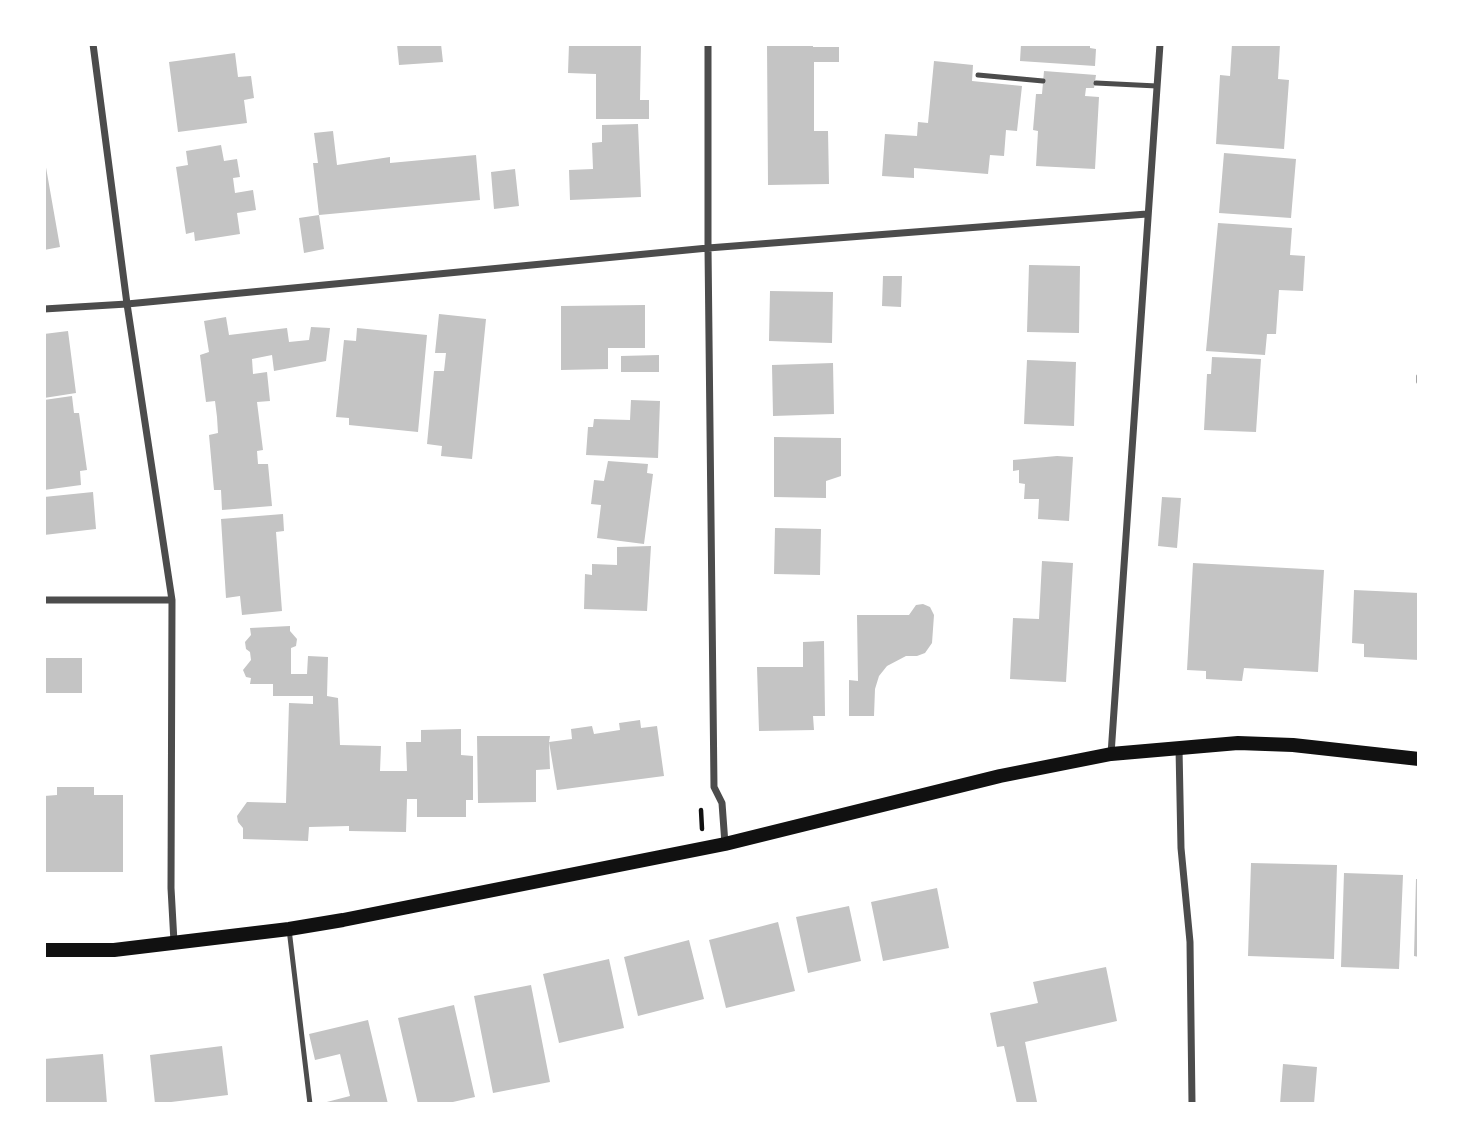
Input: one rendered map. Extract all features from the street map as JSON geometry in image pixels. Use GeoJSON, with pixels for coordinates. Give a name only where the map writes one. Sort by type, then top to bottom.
{"type":"FeatureCollection","features":[{"type":"Feature","properties":{"kind":"main road"},"geometry":{"type":"LineString","coordinates":[[44,950],[114,950],[289,929],[725,844],[1000,776],[1111,754],[1238,743],[1293,745],[1419,759]]}},
{"type":"Feature","properties":{"kind":"street"},"geometry":{"type":"LineString","coordinates":[[93,44],[127,304],[172,600],[171,887],[174,943]]}},
{"type":"Feature","properties":{"kind":"street"},"geometry":{"type":"LineString","coordinates":[[708,44],[714,787],[722,803],[725,844]]}},
{"type":"Feature","properties":{"kind":"street"},"geometry":{"type":"LineString","coordinates":[[1111,754],[1160,44]]}},
{"type":"Feature","properties":{"kind":"street"},"geometry":{"type":"LineString","coordinates":[[44,309],[127,304],[708,248],[1147,214]]}},
{"type":"Feature","properties":{"kind":"street"},"geometry":{"type":"LineString","coordinates":[[44,600],[172,600]]}},
{"type":"Feature","properties":{"kind":"street"},"geometry":{"type":"LineString","coordinates":[[1179,747],[1181,848],[1191,944],[1192,1104]]}},
{"type":"Feature","properties":{"kind":"lane"},"geometry":{"type":"LineString","coordinates":[[978,75],[1043,80]]}},
{"type":"Feature","properties":{"kind":"lane"},"geometry":{"type":"LineString","coordinates":[[1096,83],[1157,86]]}},
{"type":"Feature","properties":{"kind":"lane"},"geometry":{"type":"LineString","coordinates":[[1419,376],[1419,382]]}},
{"type":"Feature","properties":{"kind":"lane"},"geometry":{"type":"LineString","coordinates":[[289,929],[310,1104]]}},
{"type":"Feature","properties":{"kind":"building"},"geometry":{"type":"Polygon","coordinates":[[[397,44],[441,44],[443,62],[399,65],[397,44]]]}},
{"type":"Feature","properties":{"kind":"building"},"geometry":{"type":"Polygon","coordinates":[[[569,44],[641,44],[640,100],[649,100],[649,119],[596,119],[596,74],[568,73],[569,44]]]}},
{"type":"Feature","properties":{"kind":"building"},"geometry":{"type":"Polygon","coordinates":[[[767,44],[839,47],[839,62],[814,62],[814,131],[828,131],[829,184],[768,185],[767,44]]]}},
{"type":"Feature","properties":{"kind":"building"},"geometry":{"type":"Polygon","coordinates":[[[1021,44],[1090,44],[1090,48],[1096,49],[1095,66],[1020,61],[1021,44]]]}},
{"type":"Feature","properties":{"kind":"building"},"geometry":{"type":"Polygon","coordinates":[[[1232,44],[1280,44],[1278,79],[1289,80],[1284,149],[1216,144],[1220,75],[1230,76],[1232,44]]]}},
{"type":"Feature","properties":{"kind":"building"},"geometry":{"type":"Polygon","coordinates":[[[235,53],[238,77],[251,76],[254,98],[244,100],[247,123],[178,132],[169,62],[235,53]]]}},
{"type":"Feature","properties":{"kind":"building"},"geometry":{"type":"Polygon","coordinates":[[[934,61],[973,65],[972,81],[1022,86],[1017,131],[1006,130],[1004,156],[990,155],[988,174],[914,168],[914,178],[882,176],[885,134],[917,136],[918,122],[928,123],[934,61]]]}},
{"type":"Feature","properties":{"kind":"building"},"geometry":{"type":"Polygon","coordinates":[[[1044,71],[1096,75],[1094,88],[1086,88],[1085,96],[1099,97],[1095,169],[1036,166],[1038,131],[1033,130],[1036,94],[1042,94],[1044,71]]]}},
{"type":"Feature","properties":{"kind":"building"},"geometry":{"type":"Polygon","coordinates":[[[638,124],[641,197],[570,200],[569,170],[593,169],[592,143],[602,142],[602,125],[638,124]]]}},
{"type":"Feature","properties":{"kind":"building"},"geometry":{"type":"Polygon","coordinates":[[[333,131],[337,165],[390,157],[390,163],[476,155],[480,200],[319,215],[313,163],[318,163],[314,133],[333,131]]]}},
{"type":"Feature","properties":{"kind":"building"},"geometry":{"type":"Polygon","coordinates":[[[221,145],[224,161],[237,159],[240,177],[233,178],[235,193],[253,190],[256,210],[237,213],[240,234],[195,241],[194,232],[186,234],[176,167],[188,165],[186,151],[221,145]]]}},
{"type":"Feature","properties":{"kind":"building"},"geometry":{"type":"Polygon","coordinates":[[[1224,153],[1296,159],[1291,218],[1219,213],[1224,153]]]}},
{"type":"Feature","properties":{"kind":"building"},"geometry":{"type":"Polygon","coordinates":[[[44,156],[60,247],[44,250],[44,156]]]}},
{"type":"Feature","properties":{"kind":"building"},"geometry":{"type":"Polygon","coordinates":[[[515,169],[519,206],[494,209],[491,172],[515,169]]]}},
{"type":"Feature","properties":{"kind":"building"},"geometry":{"type":"Polygon","coordinates":[[[319,215],[324,249],[304,253],[299,218],[319,215]]]}},
{"type":"Feature","properties":{"kind":"building"},"geometry":{"type":"Polygon","coordinates":[[[1218,223],[1292,228],[1290,255],[1305,256],[1303,291],[1279,290],[1276,334],[1267,334],[1265,355],[1206,351],[1218,223]]]}},
{"type":"Feature","properties":{"kind":"building"},"geometry":{"type":"Polygon","coordinates":[[[1029,265],[1080,266],[1079,333],[1027,332],[1029,265]]]}},
{"type":"Feature","properties":{"kind":"building"},"geometry":{"type":"Polygon","coordinates":[[[883,276],[902,276],[901,307],[882,306],[883,276]]]}},
{"type":"Feature","properties":{"kind":"building"},"geometry":{"type":"Polygon","coordinates":[[[770,291],[833,292],[832,343],[769,341],[770,291]]]}},
{"type":"Feature","properties":{"kind":"building"},"geometry":{"type":"Polygon","coordinates":[[[645,305],[645,348],[608,348],[608,369],[561,370],[561,306],[645,305]]]}},
{"type":"Feature","properties":{"kind":"building"},"geometry":{"type":"Polygon","coordinates":[[[439,314],[486,319],[472,459],[441,456],[442,446],[427,444],[434,371],[444,371],[446,353],[435,353],[439,314]]]}},
{"type":"Feature","properties":{"kind":"building"},"geometry":{"type":"Polygon","coordinates":[[[226,317],[229,335],[287,328],[289,342],[309,340],[311,327],[330,328],[326,361],[274,371],[272,355],[252,359],[253,374],[267,372],[270,401],[257,402],[263,450],[257,451],[258,464],[268,464],[272,506],[222,510],[221,490],[214,490],[209,435],[218,433],[217,417],[215,401],[206,402],[200,355],[209,352],[204,321],[226,317]]]}},
{"type":"Feature","properties":{"kind":"building"},"geometry":{"type":"Polygon","coordinates":[[[357,328],[427,335],[418,432],[349,425],[349,418],[336,417],[344,340],[356,341],[357,328]]]}},
{"type":"Feature","properties":{"kind":"building"},"geometry":{"type":"Polygon","coordinates":[[[68,331],[76,393],[44,398],[44,334],[68,331]]]}},
{"type":"Feature","properties":{"kind":"building"},"geometry":{"type":"Polygon","coordinates":[[[659,355],[659,372],[621,372],[621,356],[659,355]]]}},
{"type":"Feature","properties":{"kind":"building"},"geometry":{"type":"Polygon","coordinates":[[[1212,357],[1261,359],[1256,432],[1204,430],[1207,374],[1211,374],[1212,357]]]}},
{"type":"Feature","properties":{"kind":"building"},"geometry":{"type":"Polygon","coordinates":[[[1027,360],[1076,362],[1074,426],[1024,424],[1027,360]]]}},
{"type":"Feature","properties":{"kind":"building"},"geometry":{"type":"Polygon","coordinates":[[[833,363],[834,414],[773,416],[772,365],[833,363]]]}},
{"type":"Feature","properties":{"kind":"building"},"geometry":{"type":"Polygon","coordinates":[[[72,396],[74,413],[79,413],[87,470],[80,471],[81,485],[44,490],[44,400],[72,396]]]}},
{"type":"Feature","properties":{"kind":"building"},"geometry":{"type":"Polygon","coordinates":[[[631,400],[660,401],[658,458],[586,455],[588,427],[593,427],[594,419],[630,420],[631,400]]]}},
{"type":"Feature","properties":{"kind":"building"},"geometry":{"type":"Polygon","coordinates":[[[774,437],[841,438],[841,476],[826,481],[826,498],[774,497],[774,437]]]}},
{"type":"Feature","properties":{"kind":"building"},"geometry":{"type":"Polygon","coordinates":[[[1073,457],[1069,521],[1038,519],[1039,499],[1024,499],[1025,484],[1019,483],[1019,470],[1013,471],[1013,460],[1073,457]]]}},
{"type":"Feature","properties":{"kind":"building"},"geometry":{"type":"Polygon","coordinates":[[[608,461],[648,464],[647,473],[653,474],[644,544],[597,538],[601,505],[591,504],[594,480],[604,481],[608,461]]]}},
{"type":"Feature","properties":{"kind":"building"},"geometry":{"type":"Polygon","coordinates":[[[93,492],[96,529],[44,535],[44,497],[93,492]]]}},
{"type":"Feature","properties":{"kind":"building"},"geometry":{"type":"Polygon","coordinates":[[[1162,497],[1181,498],[1177,548],[1158,546],[1162,497]]]}},
{"type":"Feature","properties":{"kind":"building"},"geometry":{"type":"Polygon","coordinates":[[[283,514],[284,531],[276,532],[282,611],[242,615],[240,596],[226,598],[221,519],[283,514]]]}},
{"type":"Feature","properties":{"kind":"building"},"geometry":{"type":"Polygon","coordinates":[[[775,528],[821,529],[820,575],[774,574],[775,528]]]}},
{"type":"Feature","properties":{"kind":"building"},"geometry":{"type":"Polygon","coordinates":[[[651,546],[647,611],[584,609],[585,574],[592,575],[592,564],[617,565],[617,547],[651,546]]]}},
{"type":"Feature","properties":{"kind":"building"},"geometry":{"type":"Polygon","coordinates":[[[1042,561],[1073,563],[1066,682],[1010,679],[1013,618],[1039,619],[1042,561]]]}},
{"type":"Feature","properties":{"kind":"building"},"geometry":{"type":"Polygon","coordinates":[[[1193,563],[1324,570],[1318,672],[1244,668],[1242,681],[1206,679],[1206,671],[1187,670],[1193,563]]]}},
{"type":"Feature","properties":{"kind":"building"},"geometry":{"type":"Polygon","coordinates":[[[1354,590],[1419,593],[1419,660],[1364,657],[1364,644],[1352,643],[1354,590]]]}},
{"type":"Feature","properties":{"kind":"building"},"geometry":{"type":"Polygon","coordinates":[[[916,605],[930,607],[934,615],[932,643],[925,653],[906,656],[887,666],[879,676],[875,689],[874,716],[849,716],[849,680],[858,681],[857,615],[909,615],[916,605]]]}},
{"type":"Feature","properties":{"kind":"building"},"geometry":{"type":"Polygon","coordinates":[[[290,626],[290,631],[297,639],[296,646],[291,648],[291,674],[307,674],[308,656],[328,657],[327,696],[338,698],[340,745],[381,746],[380,771],[407,771],[406,742],[421,742],[421,730],[461,729],[461,755],[473,756],[473,800],[466,800],[466,817],[417,817],[417,799],[407,799],[406,832],[349,831],[349,826],[309,827],[308,841],[243,839],[243,828],[237,816],[247,802],[286,803],[289,703],[313,704],[313,696],[273,696],[273,684],[250,684],[251,678],[246,677],[243,670],[251,660],[245,642],[251,635],[250,628],[290,626]]]}},
{"type":"Feature","properties":{"kind":"building"},"geometry":{"type":"Polygon","coordinates":[[[824,641],[825,716],[813,716],[814,730],[759,731],[757,667],[803,667],[803,642],[824,641]]]}},
{"type":"Feature","properties":{"kind":"building"},"geometry":{"type":"Polygon","coordinates":[[[44,658],[82,658],[82,693],[44,693],[44,658]]]}},
{"type":"Feature","properties":{"kind":"building"},"geometry":{"type":"Polygon","coordinates":[[[640,720],[641,728],[657,726],[664,776],[557,790],[549,742],[572,739],[571,729],[592,726],[594,734],[620,730],[619,723],[640,720]]]}},
{"type":"Feature","properties":{"kind":"building"},"geometry":{"type":"Polygon","coordinates":[[[477,736],[550,736],[550,769],[536,770],[536,802],[478,803],[477,736]]]}},
{"type":"Feature","properties":{"kind":"building"},"geometry":{"type":"Polygon","coordinates":[[[57,787],[94,787],[94,795],[123,795],[123,872],[44,872],[44,796],[57,795],[57,787]]]}},
{"type":"Feature","properties":{"kind":"building"},"geometry":{"type":"Polygon","coordinates":[[[1251,863],[1337,865],[1334,959],[1248,956],[1251,863]]]}},
{"type":"Feature","properties":{"kind":"building"},"geometry":{"type":"Polygon","coordinates":[[[1344,873],[1403,875],[1399,969],[1341,967],[1344,873]]]}},
{"type":"Feature","properties":{"kind":"building"},"geometry":{"type":"Polygon","coordinates":[[[1416,879],[1419,879],[1419,957],[1414,956],[1416,879]]]}},
{"type":"Feature","properties":{"kind":"building"},"geometry":{"type":"Polygon","coordinates":[[[937,888],[949,948],[883,961],[871,902],[937,888]]]}},
{"type":"Feature","properties":{"kind":"building"},"geometry":{"type":"Polygon","coordinates":[[[849,906],[861,961],[808,973],[796,917],[849,906]]]}},
{"type":"Feature","properties":{"kind":"building"},"geometry":{"type":"Polygon","coordinates":[[[778,922],[795,991],[726,1008],[709,940],[778,922]]]}},
{"type":"Feature","properties":{"kind":"building"},"geometry":{"type":"Polygon","coordinates":[[[689,940],[704,999],[638,1016],[624,957],[689,940]]]}},
{"type":"Feature","properties":{"kind":"building"},"geometry":{"type":"Polygon","coordinates":[[[609,959],[624,1028],[559,1043],[543,974],[609,959]]]}},
{"type":"Feature","properties":{"kind":"building"},"geometry":{"type":"Polygon","coordinates":[[[1106,967],[1117,1021],[1025,1042],[1037,1102],[1017,1104],[1004,1046],[997,1047],[990,1013],[1038,1003],[1033,982],[1106,967]]]}},
{"type":"Feature","properties":{"kind":"building"},"geometry":{"type":"Polygon","coordinates":[[[531,985],[550,1082],[493,1093],[474,996],[531,985]]]}},
{"type":"Feature","properties":{"kind":"building"},"geometry":{"type":"Polygon","coordinates":[[[454,1005],[475,1097],[444,1104],[418,1104],[398,1018],[454,1005]]]}},
{"type":"Feature","properties":{"kind":"building"},"geometry":{"type":"Polygon","coordinates":[[[368,1020],[388,1104],[319,1104],[350,1096],[340,1054],[315,1060],[309,1034],[368,1020]]]}},
{"type":"Feature","properties":{"kind":"building"},"geometry":{"type":"Polygon","coordinates":[[[222,1046],[228,1095],[155,1104],[150,1055],[222,1046]]]}},
{"type":"Feature","properties":{"kind":"building"},"geometry":{"type":"Polygon","coordinates":[[[103,1054],[107,1104],[44,1104],[44,1059],[103,1054]]]}},
{"type":"Feature","properties":{"kind":"building"},"geometry":{"type":"Polygon","coordinates":[[[1283,1064],[1317,1067],[1314,1104],[1280,1104],[1283,1064]]]}}]}
